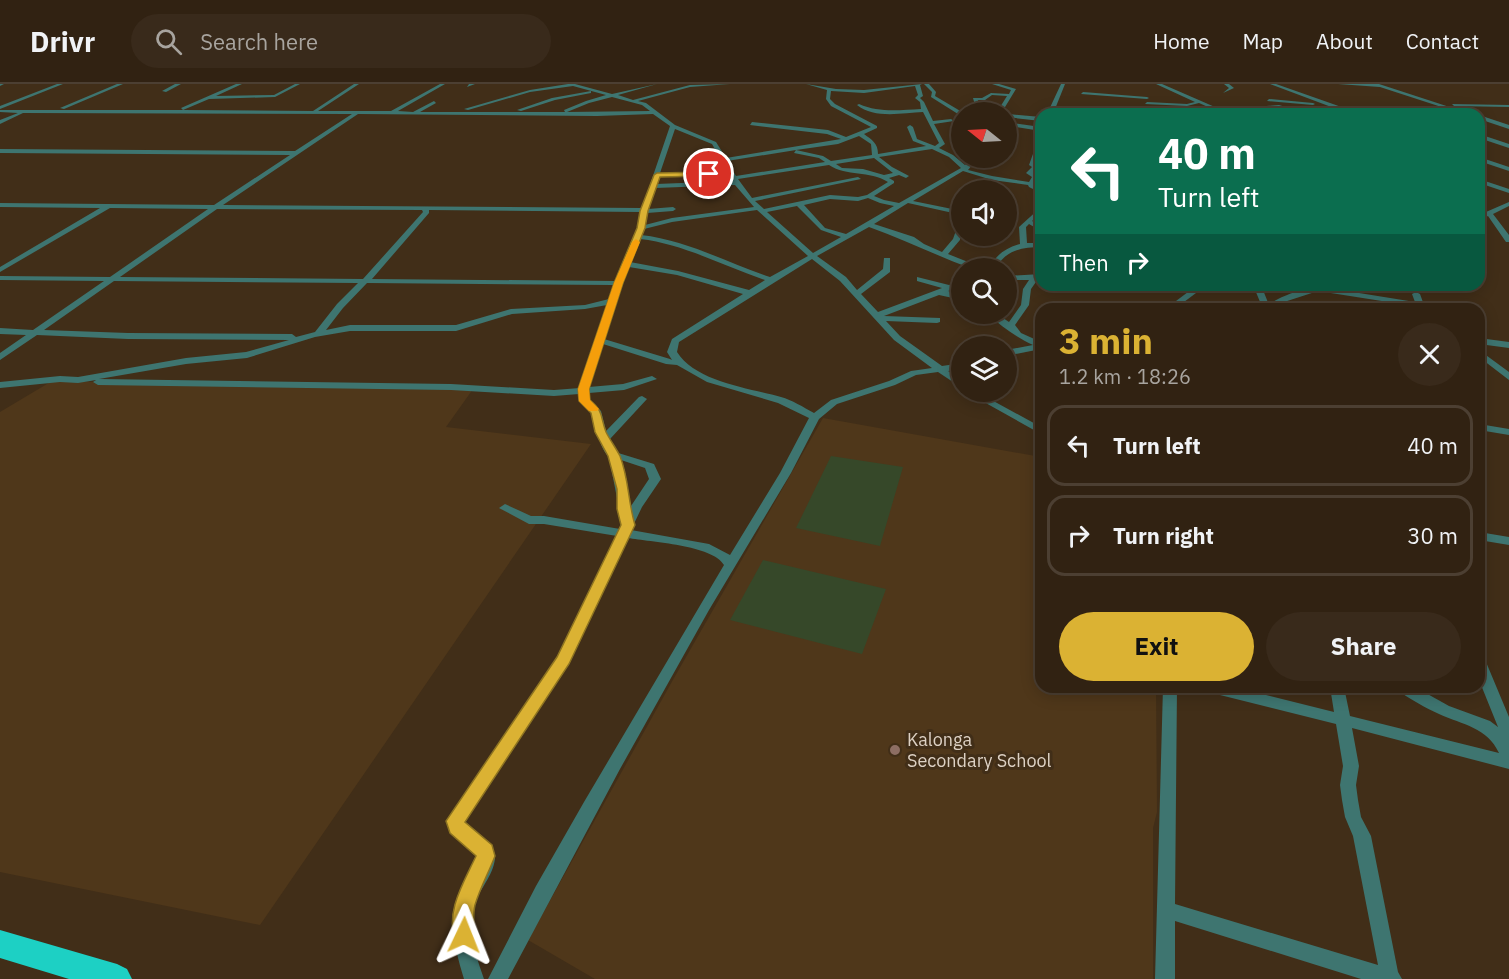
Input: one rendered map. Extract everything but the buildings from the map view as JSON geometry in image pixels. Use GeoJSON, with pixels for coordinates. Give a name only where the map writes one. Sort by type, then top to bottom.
{"type":"FeatureCollection","features":[{"type":"Feature","properties":{"kind":"highway"},"geometry":{"type":"LineString","coordinates":[[0,944],[117,979]]}},
{"type":"Feature","properties":{"kind":"street"},"geometry":{"type":"LineString","coordinates":[[0,109],[61,84]]}},
{"type":"Feature","properties":{"kind":"street"},"geometry":{"type":"LineString","coordinates":[[55,111],[121,84]]}},
{"type":"Feature","properties":{"kind":"street"},"geometry":{"type":"LineString","coordinates":[[164,91],[179,84]]}},
{"type":"Feature","properties":{"kind":"street"},"geometry":{"type":"LineString","coordinates":[[180,111],[240,84]]}},
{"type":"Feature","properties":{"kind":"street"},"geometry":{"type":"LineString","coordinates":[[210,98],[275,96],[298,84]]}},
{"type":"Feature","properties":{"kind":"street"},"geometry":{"type":"LineString","coordinates":[[314,112],[357,84]]}},
{"type":"Feature","properties":{"kind":"street"},"geometry":{"type":"LineString","coordinates":[[392,113],[444,84]]}},
{"type":"Feature","properties":{"kind":"street"},"geometry":{"type":"LineString","coordinates":[[460,113],[470,106],[571,84],[635,100],[673,126],[712,142],[750,200],[812,256],[858,293],[897,338],[951,378]]}},
{"type":"Feature","properties":{"kind":"street"},"geometry":{"type":"LineString","coordinates":[[563,114],[576,106],[612,95],[644,89],[655,84]]}},
{"type":"Feature","properties":{"kind":"street"},"geometry":{"type":"LineString","coordinates":[[635,100],[690,86],[728,84]]}},
{"type":"Feature","properties":{"kind":"street"},"geometry":{"type":"LineString","coordinates":[[655,181],[734,178],[934,148],[942,144],[922,102],[913,97],[921,96],[918,84],[861,91],[829,90],[808,84]]}},
{"type":"Feature","properties":{"kind":"street"},"geometry":{"type":"LineString","coordinates":[[926,84],[934,92],[933,96],[951,107]]}},
{"type":"Feature","properties":{"kind":"street"},"geometry":{"type":"LineString","coordinates":[[994,84],[1014,89],[1006,102]]}},
{"type":"Feature","properties":{"kind":"street"},"geometry":{"type":"LineString","coordinates":[[1052,108],[1062,84]]}},
{"type":"Feature","properties":{"kind":"street"},"geometry":{"type":"LineString","coordinates":[[1225,92],[1232,88],[1226,84]]}},
{"type":"Feature","properties":{"kind":"street"},"geometry":{"type":"LineString","coordinates":[[1272,84],[1338,108]]}},
{"type":"Feature","properties":{"kind":"street"},"geometry":{"type":"LineString","coordinates":[[1340,84],[1377,85],[1450,108]]}},
{"type":"Feature","properties":{"kind":"street"},"geometry":{"type":"LineString","coordinates":[[1147,108],[1148,96],[1160,86],[1214,108]]}},
{"type":"Feature","properties":{"kind":"street"},"geometry":{"type":"LineString","coordinates":[[897,88],[904,94]]}},
{"type":"Feature","properties":{"kind":"street"},"geometry":{"type":"LineString","coordinates":[[544,89],[564,97]]}},
{"type":"Feature","properties":{"kind":"street"},"geometry":{"type":"LineString","coordinates":[[724,160],[847,139],[875,128],[833,105],[828,99],[829,90]]}},
{"type":"Feature","properties":{"kind":"street"},"geometry":{"type":"LineString","coordinates":[[510,113],[593,91]]}},
{"type":"Feature","properties":{"kind":"street"},"geometry":{"type":"LineString","coordinates":[[1083,93],[1148,96],[1187,105],[1200,102]]}},
{"type":"Feature","properties":{"kind":"street"},"geometry":{"type":"LineString","coordinates":[[975,102],[974,100],[983,99],[991,94],[1010,95]]}},
{"type":"Feature","properties":{"kind":"street"},"geometry":{"type":"LineString","coordinates":[[1269,100],[1326,104]]}},
{"type":"Feature","properties":{"kind":"street"},"geometry":{"type":"LineString","coordinates":[[414,113],[434,102]]}},
{"type":"Feature","properties":{"kind":"street"},"geometry":{"type":"LineString","coordinates":[[859,105],[863,109],[874,111],[925,110]]}},
{"type":"Feature","properties":{"kind":"street"},"geometry":{"type":"LineString","coordinates":[[1441,105],[1507,107]]}},
{"type":"Feature","properties":{"kind":"street"},"geometry":{"type":"LineString","coordinates":[[1402,108],[1405,106]]}},
{"type":"Feature","properties":{"kind":"street"},"geometry":{"type":"LineString","coordinates":[[1257,107],[1284,108]]}},
{"type":"Feature","properties":{"kind":"street"},"geometry":{"type":"LineString","coordinates":[[0,109],[563,114],[654,112]]}},
{"type":"Feature","properties":{"kind":"street"},"geometry":{"type":"LineString","coordinates":[[0,122],[28,111]]}},
{"type":"Feature","properties":{"kind":"street"},"geometry":{"type":"LineString","coordinates":[[0,357],[358,112]]}},
{"type":"Feature","properties":{"kind":"street"},"geometry":{"type":"LineString","coordinates":[[1017,117],[1035,118]]}},
{"type":"Feature","properties":{"kind":"street"},"geometry":{"type":"LineString","coordinates":[[1485,119],[1509,127]]}},
{"type":"Feature","properties":{"kind":"street"},"geometry":{"type":"LineString","coordinates":[[932,123],[951,121]]}},
{"type":"Feature","properties":{"kind":"street"},"geometry":{"type":"LineString","coordinates":[[626,529],[623,489],[614,456],[604,439],[596,411],[584,401],[584,391],[618,283],[639,232],[673,126]]}},
{"type":"Feature","properties":{"kind":"street"},"geometry":{"type":"LineString","coordinates":[[1017,126],[1035,128]]}},
{"type":"Feature","properties":{"kind":"street"},"geometry":{"type":"LineString","coordinates":[[910,127],[915,140],[951,158]]}},
{"type":"Feature","properties":{"kind":"street"},"geometry":{"type":"LineString","coordinates":[[752,128],[772,132],[796,130],[828,132],[847,139]]}},
{"type":"Feature","properties":{"kind":"street"},"geometry":{"type":"LineString","coordinates":[[862,133],[861,135],[875,143],[877,147],[875,156]]}},
{"type":"Feature","properties":{"kind":"street"},"geometry":{"type":"LineString","coordinates":[[1024,133],[1035,134]]}},
{"type":"Feature","properties":{"kind":"street"},"geometry":{"type":"LineString","coordinates":[[1485,138],[1509,146]]}},
{"type":"Feature","properties":{"kind":"street"},"geometry":{"type":"LineString","coordinates":[[788,150],[812,154],[841,171],[863,171],[884,177],[892,182],[903,183]]}},
{"type":"Feature","properties":{"kind":"street"},"geometry":{"type":"LineString","coordinates":[[0,151],[296,153]]}},
{"type":"Feature","properties":{"kind":"street"},"geometry":{"type":"LineString","coordinates":[[842,153],[856,159]]}},
{"type":"Feature","properties":{"kind":"street"},"geometry":{"type":"LineString","coordinates":[[829,163],[833,155]]}},
{"type":"Feature","properties":{"kind":"street"},"geometry":{"type":"LineString","coordinates":[[875,156],[897,174]]}},
{"type":"Feature","properties":{"kind":"street"},"geometry":{"type":"LineString","coordinates":[[1485,161],[1509,169]]}},
{"type":"Feature","properties":{"kind":"street"},"geometry":{"type":"LineString","coordinates":[[815,417],[778,399],[710,381],[680,363],[670,352],[675,341],[749,293],[963,168]]}},
{"type":"Feature","properties":{"kind":"street"},"geometry":{"type":"LineString","coordinates":[[965,168],[966,171],[990,178],[1035,183]]}},
{"type":"Feature","properties":{"kind":"street"},"geometry":{"type":"LineString","coordinates":[[884,177],[897,174],[906,176]]}},
{"type":"Feature","properties":{"kind":"street"},"geometry":{"type":"LineString","coordinates":[[655,181],[734,178]]}},
{"type":"Feature","properties":{"kind":"street"},"geometry":{"type":"LineString","coordinates":[[750,200],[858,179]]}},
{"type":"Feature","properties":{"kind":"street"},"geometry":{"type":"LineString","coordinates":[[639,232],[672,220],[761,210],[830,197],[858,199],[869,196],[892,182]]}},
{"type":"Feature","properties":{"kind":"street"},"geometry":{"type":"LineString","coordinates":[[1485,183],[1509,191]]}},
{"type":"Feature","properties":{"kind":"street"},"geometry":{"type":"LineString","coordinates":[[869,196],[882,202],[951,211]]}},
{"type":"Feature","properties":{"kind":"street"},"geometry":{"type":"LineString","coordinates":[[801,203],[800,207],[823,229],[847,236]]}},
{"type":"Feature","properties":{"kind":"street"},"geometry":{"type":"LineString","coordinates":[[1485,217],[1491,216],[1509,204]]}},
{"type":"Feature","properties":{"kind":"street"},"geometry":{"type":"LineString","coordinates":[[2,206],[673,209]]}},
{"type":"Feature","properties":{"kind":"street"},"geometry":{"type":"LineString","coordinates":[[0,270],[109,206]]}},
{"type":"Feature","properties":{"kind":"street"},"geometry":{"type":"LineString","coordinates":[[318,334],[428,209]]}},
{"type":"Feature","properties":{"kind":"street"},"geometry":{"type":"LineString","coordinates":[[1024,245],[1022,227],[1035,215]]}},
{"type":"Feature","properties":{"kind":"street"},"geometry":{"type":"LineString","coordinates":[[1491,216],[1509,222]]}},
{"type":"Feature","properties":{"kind":"street"},"geometry":{"type":"LineString","coordinates":[[1491,216],[1509,240]]}},
{"type":"Feature","properties":{"kind":"street"},"geometry":{"type":"LineString","coordinates":[[1028,221],[1035,225]]}},
{"type":"Feature","properties":{"kind":"street"},"geometry":{"type":"LineString","coordinates":[[868,224],[911,239],[951,258]]}},
{"type":"Feature","properties":{"kind":"street"},"geometry":{"type":"LineString","coordinates":[[639,232],[771,280]]}},
{"type":"Feature","properties":{"kind":"street"},"geometry":{"type":"LineString","coordinates":[[1001,258],[1007,251],[1024,245],[1035,245]]}},
{"type":"Feature","properties":{"kind":"street"},"geometry":{"type":"LineString","coordinates":[[943,255],[951,246]]}},
{"type":"Feature","properties":{"kind":"street"},"geometry":{"type":"LineString","coordinates":[[858,293],[886,270],[887,260]]}},
{"type":"Feature","properties":{"kind":"street"},"geometry":{"type":"LineString","coordinates":[[627,264],[678,273],[749,293]]}},
{"type":"Feature","properties":{"kind":"street"},"geometry":{"type":"LineString","coordinates":[[1017,277],[1035,276]]}},
{"type":"Feature","properties":{"kind":"street"},"geometry":{"type":"LineString","coordinates":[[0,278],[618,283]]}},
{"type":"Feature","properties":{"kind":"street"},"geometry":{"type":"LineString","coordinates":[[920,279],[947,287]]}},
{"type":"Feature","properties":{"kind":"street"},"geometry":{"type":"LineString","coordinates":[[1011,327],[1025,305],[1027,289],[1035,280]]}},
{"type":"Feature","properties":{"kind":"street"},"geometry":{"type":"LineString","coordinates":[[879,317],[951,286]]}},
{"type":"Feature","properties":{"kind":"street"},"geometry":{"type":"LineString","coordinates":[[1181,303],[1180,301],[1195,291]]}},
{"type":"Feature","properties":{"kind":"street"},"geometry":{"type":"LineString","coordinates":[[1276,303],[1309,291]]}},
{"type":"Feature","properties":{"kind":"street"},"geometry":{"type":"LineString","coordinates":[[1350,291],[1410,303]]}},
{"type":"Feature","properties":{"kind":"street"},"geometry":{"type":"LineString","coordinates":[[935,292],[951,294]]}},
{"type":"Feature","properties":{"kind":"street"},"geometry":{"type":"LineString","coordinates":[[1416,294],[1419,303]]}},
{"type":"Feature","properties":{"kind":"street"},"geometry":{"type":"LineString","coordinates":[[78,380],[186,361],[247,355],[318,334],[359,327],[456,328],[518,310],[585,307],[613,301]]}},
{"type":"Feature","properties":{"kind":"street"},"geometry":{"type":"LineString","coordinates":[[879,317],[937,320]]}},
{"type":"Feature","properties":{"kind":"street"},"geometry":{"type":"LineString","coordinates":[[1007,324],[1018,335],[1035,343]]}},
{"type":"Feature","properties":{"kind":"street"},"geometry":{"type":"LineString","coordinates":[[0,331],[302,339]]}},
{"type":"Feature","properties":{"kind":"street"},"geometry":{"type":"LineString","coordinates":[[601,341],[669,362],[680,363]]}},
{"type":"Feature","properties":{"kind":"street"},"geometry":{"type":"LineString","coordinates":[[1485,342],[1509,345]]}},
{"type":"Feature","properties":{"kind":"street"},"geometry":{"type":"LineString","coordinates":[[1017,351],[1035,347]]}},
{"type":"Feature","properties":{"kind":"street"},"geometry":{"type":"LineString","coordinates":[[1485,358],[1509,377]]}},
{"type":"Feature","properties":{"kind":"street"},"geometry":{"type":"LineString","coordinates":[[498,979],[532,912],[687,636],[768,505],[815,417],[843,398],[892,383],[914,373],[951,368]]}},
{"type":"Feature","properties":{"kind":"street"},"geometry":{"type":"LineString","coordinates":[[0,385],[78,380],[451,387],[547,393],[624,387],[652,379]]}},
{"type":"Feature","properties":{"kind":"street"},"geometry":{"type":"LineString","coordinates":[[604,439],[642,399]]}},
{"type":"Feature","properties":{"kind":"street"},"geometry":{"type":"LineString","coordinates":[[989,402],[1035,428]]}},
{"type":"Feature","properties":{"kind":"street"},"geometry":{"type":"LineString","coordinates":[[1485,428],[1509,432]]}},
{"type":"Feature","properties":{"kind":"street"},"geometry":{"type":"LineString","coordinates":[[474,979],[467,956],[462,916],[486,856],[485,852],[457,827],[455,821],[564,660],[636,507],[653,484],[656,476],[650,465],[614,456]]}},
{"type":"Feature","properties":{"kind":"street"},"geometry":{"type":"LineString","coordinates":[[505,508],[529,520],[626,529],[709,548],[721,554],[730,565]]}},
{"type":"Feature","properties":{"kind":"street"},"geometry":{"type":"LineString","coordinates":[[1485,537],[1509,541]]}},
{"type":"Feature","properties":{"kind":"street"},"geometry":{"type":"LineString","coordinates":[[1485,677],[1509,736]]}},
{"type":"Feature","properties":{"kind":"street"},"geometry":{"type":"LineString","coordinates":[[1165,979],[1170,693]]}},
{"type":"Feature","properties":{"kind":"street"},"geometry":{"type":"LineString","coordinates":[[1236,693],[1509,762]]}},
{"type":"Feature","properties":{"kind":"street"},"geometry":{"type":"LineString","coordinates":[[1167,910],[1391,979],[1362,836],[1353,818],[1348,784],[1351,766],[1337,693]]}},
{"type":"Feature","properties":{"kind":"street"},"geometry":{"type":"LineString","coordinates":[[1414,693],[1444,710],[1485,725],[1500,738],[1509,757]]}},
{"type":"Feature","properties":{"kind":"shaded area"},"geometry":{"type":"Polygon","coordinates":[[[52,381],[473,389],[446,427],[591,444],[260,925],[0,872],[0,412],[52,381]]]}},
{"type":"Feature","properties":{"kind":"shaded area","name":"Kalonga Secondary School"},"geometry":{"type":"Polygon","coordinates":[[[823,418],[1035,456],[1035,693],[1156,693],[1157,812],[1153,828],[1153,979],[595,979],[528,940],[823,418]]]}},
{"type":"Feature","properties":{"kind":"green space"},"geometry":{"type":"Polygon","coordinates":[[[831,456],[903,467],[880,546],[796,528],[831,456]]]}},
{"type":"Feature","properties":{"kind":"green space"},"geometry":{"type":"Polygon","coordinates":[[[763,560],[886,589],[862,654],[730,620],[763,560]]]}},
{"type":"Feature","properties":{"kind":"slow traffic"},"geometry":{"type":"LineString","coordinates":[[593,409],[584,401],[584,389],[618,283],[636,242]]}},
{"type":"Feature","properties":{"kind":"place","name":"Kalonga Secondary School"},"geometry":{"type":"Point","coordinates":[895,750]}},
{"type":"Feature","properties":{"kind":"route"},"geometry":{"type":"LineString","coordinates":[[464,935],[462,916],[465,904],[486,856],[485,852],[457,827],[455,821],[564,660],[628,525],[623,489],[614,456],[601,432],[596,411],[584,401],[584,389],[618,283],[641,228],[644,211],[657,175],[709,174]]}}]}
